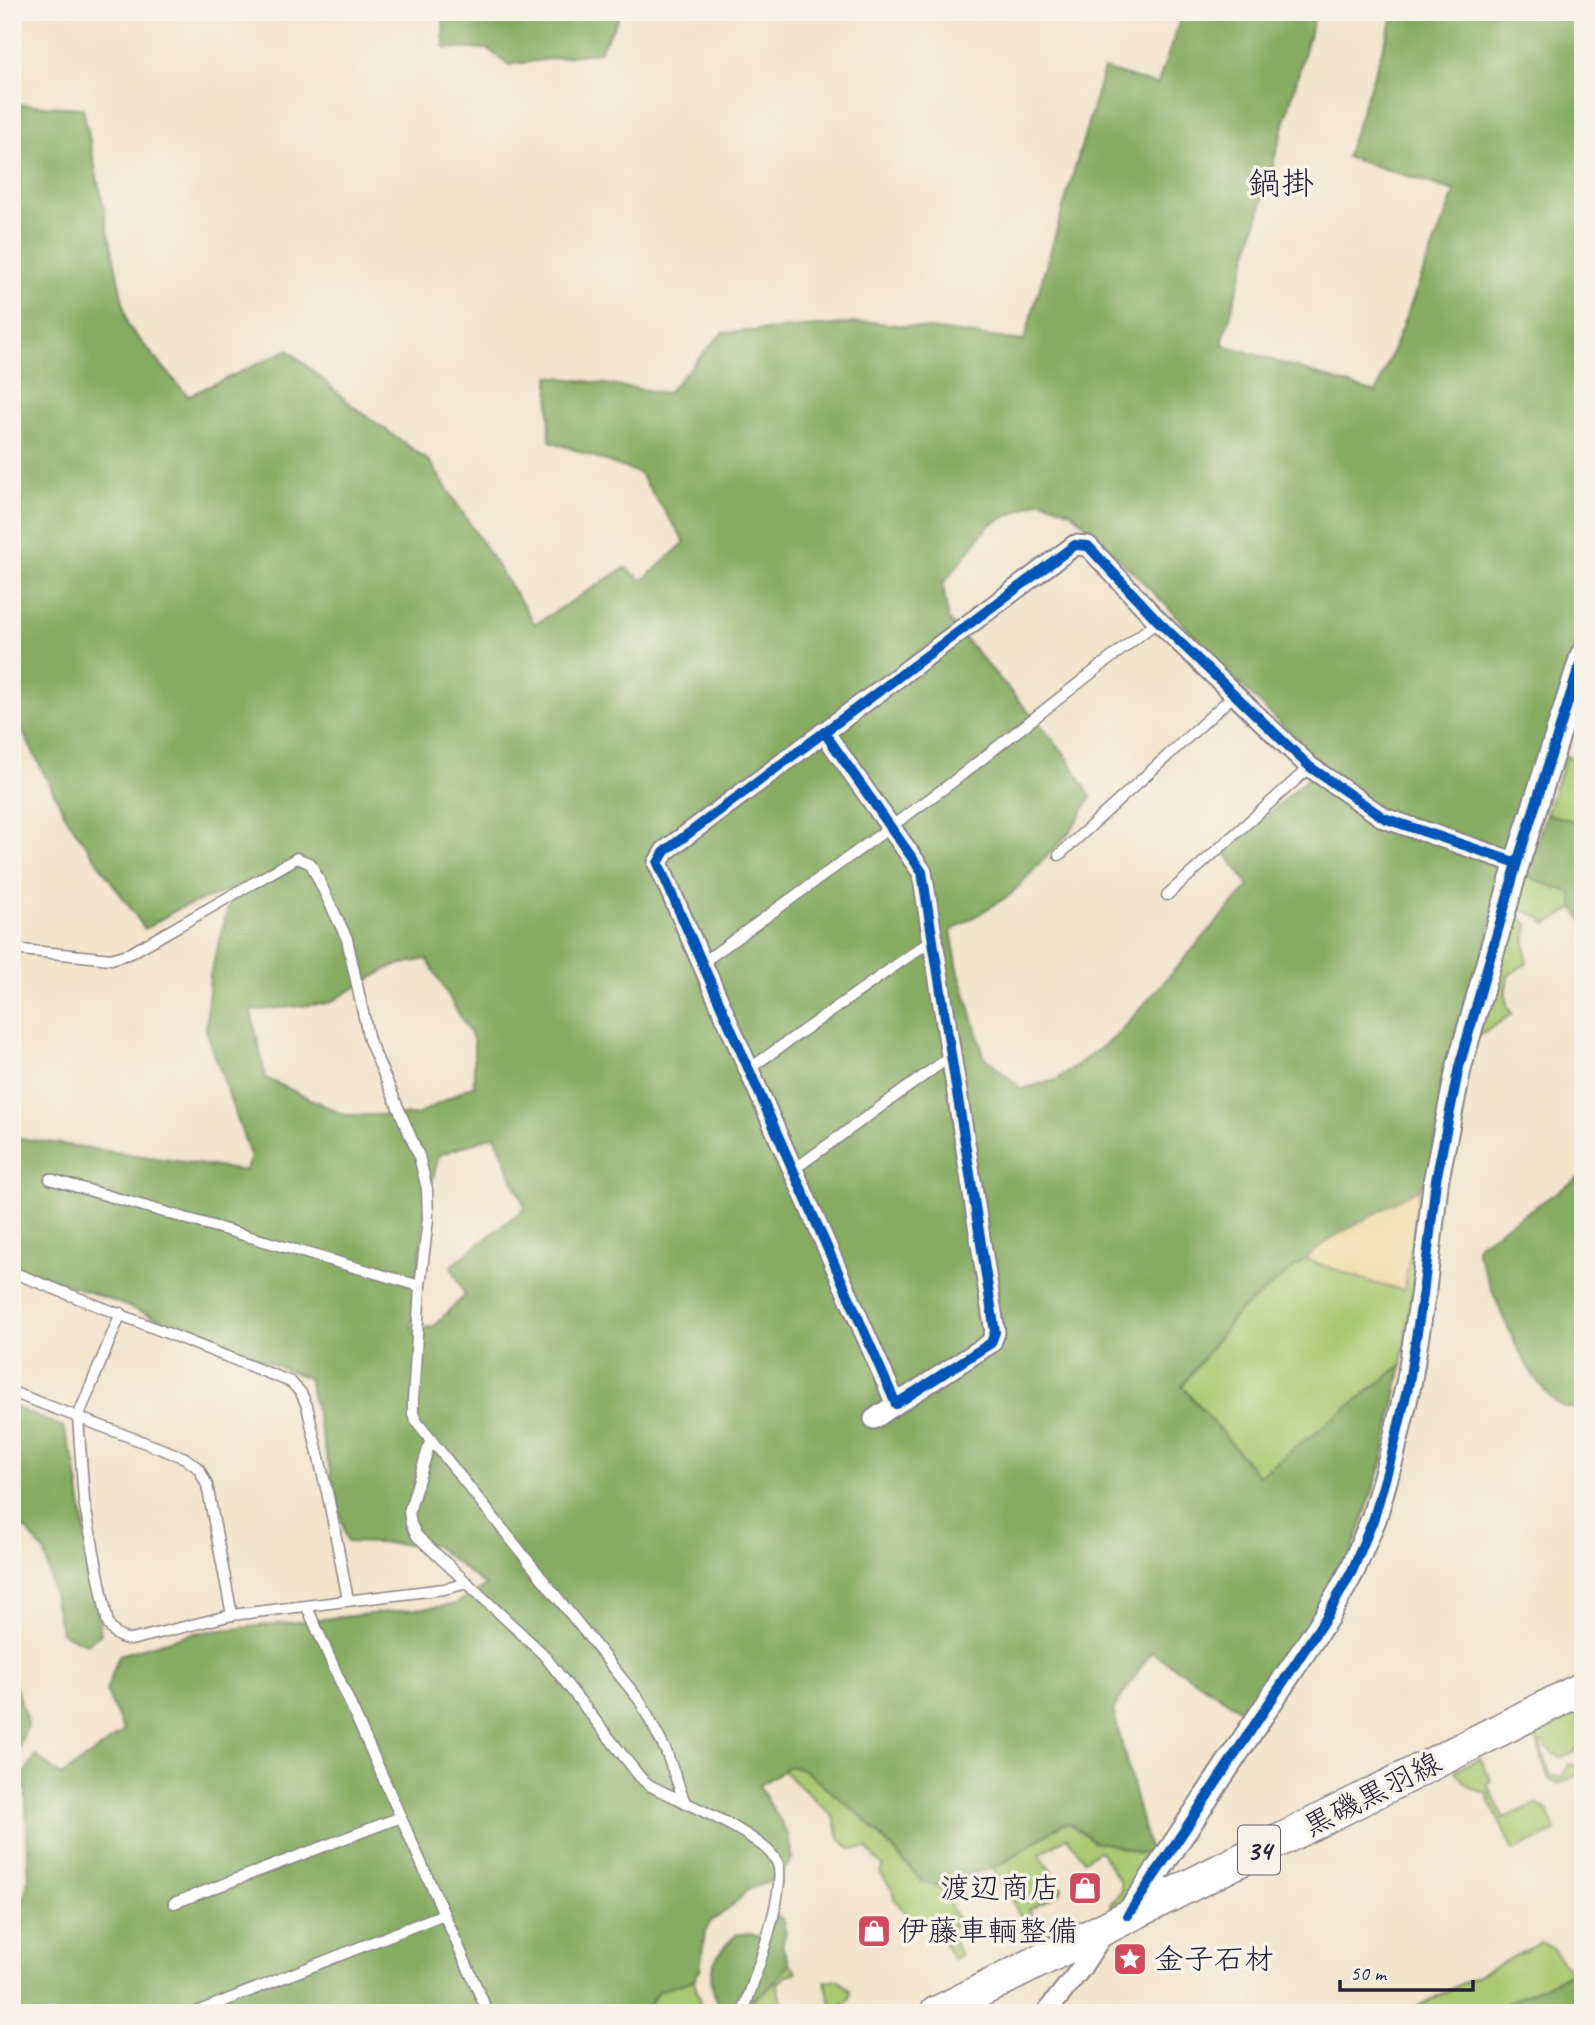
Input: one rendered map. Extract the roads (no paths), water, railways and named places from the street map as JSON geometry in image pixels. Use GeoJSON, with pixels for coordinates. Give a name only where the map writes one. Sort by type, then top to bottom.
{"type":"FeatureCollection","features":[{"type":"Feature","properties":{"kind":"main road","name":"黒磯黒羽線"},"geometry":{"type":"LineString","coordinates":[[936,2013],[1583,1688]]}},
{"type":"Feature","properties":{"kind":"street"},"geometry":{"type":"LineString","coordinates":[[896,1404],[658,863],[665,851],[1075,545],[1088,546],[1158,621],[1310,767],[1384,818],[1517,863]]}},
{"type":"Feature","properties":{"kind":"street"},"geometry":{"type":"LineString","coordinates":[[1046,2013],[1119,1919],[1327,1616],[1352,1571],[1374,1518],[1409,1382],[1423,1294],[1436,1180],[1459,1067],[1517,863],[1583,655]]}},
{"type":"Feature","properties":{"kind":"street"},"geometry":{"type":"LineString","coordinates":[[824,732],[922,872],[995,1332],[991,1343],[873,1419]]}},
{"type":"Feature","properties":{"kind":"lane"},"geometry":{"type":"LineString","coordinates":[[702,963],[961,775],[1158,621]]}},
{"type":"Feature","properties":{"kind":"lane"},"geometry":{"type":"LineString","coordinates":[[1059,855],[1234,695]]}},
{"type":"Feature","properties":{"kind":"lane"},"geometry":{"type":"LineString","coordinates":[[1167,895],[1310,767]]}},
{"type":"Feature","properties":{"kind":"lane"},"geometry":{"type":"LineString","coordinates":[[12,949],[111,959],[131,953],[297,858],[311,864],[347,939],[369,1041],[419,1156],[427,1189],[428,1219],[420,1286],[413,1414],[430,1439],[640,1701],[666,1751],[685,1803]]}},
{"type":"Feature","properties":{"kind":"lane"},"geometry":{"type":"LineString","coordinates":[[749,1069],[933,939]]}},
{"type":"Feature","properties":{"kind":"lane"},"geometry":{"type":"LineString","coordinates":[[793,1170],[951,1056]]}},
{"type":"Feature","properties":{"kind":"lane"},"geometry":{"type":"LineString","coordinates":[[50,1179],[420,1286]]}},
{"type":"Feature","properties":{"kind":"lane"},"geometry":{"type":"LineString","coordinates":[[12,1272],[291,1382],[301,1393],[307,1406],[348,1600]]}},
{"type":"Feature","properties":{"kind":"lane"},"geometry":{"type":"LineString","coordinates":[[121,1314],[78,1417],[84,1501],[108,1624],[113,1633],[121,1639],[131,1640],[232,1615],[307,1607],[468,1583]]}},
{"type":"Feature","properties":{"kind":"lane"},"geometry":{"type":"LineString","coordinates":[[12,1392],[185,1458],[200,1469],[207,1485],[232,1615]]}},
{"type":"Feature","properties":{"kind":"lane"},"geometry":{"type":"LineString","coordinates":[[430,1439],[409,1512],[417,1536],[543,1654],[640,1777],[649,1785],[754,1838],[770,1851],[779,1865],[778,1892],[771,1923],[743,2013]]}},
{"type":"Feature","properties":{"kind":"lane"},"geometry":{"type":"LineString","coordinates":[[307,1607],[485,2006]]}},
{"type":"Feature","properties":{"kind":"lane"},"geometry":{"type":"LineString","coordinates":[[174,1903],[401,1817]]}},
{"type":"Feature","properties":{"kind":"lane"},"geometry":{"type":"LineString","coordinates":[[194,2013],[444,1914]]}},
{"type":"Feature","properties":{"kind":"place","name":"渡辺商店"},"geometry":{"type":"Point","coordinates":[1085,1888]}},
{"type":"Feature","properties":{"kind":"place","name":"伊藤車輌整備"},"geometry":{"type":"Point","coordinates":[874,1931]}},
{"type":"Feature","properties":{"kind":"place","name":"金子石材"},"geometry":{"type":"Point","coordinates":[1130,1959]}},
{"type":"Feature","properties":{"kind":"district","name":"鍋掛"},"geometry":{"type":"Point","coordinates":[1281,183]}}]}
